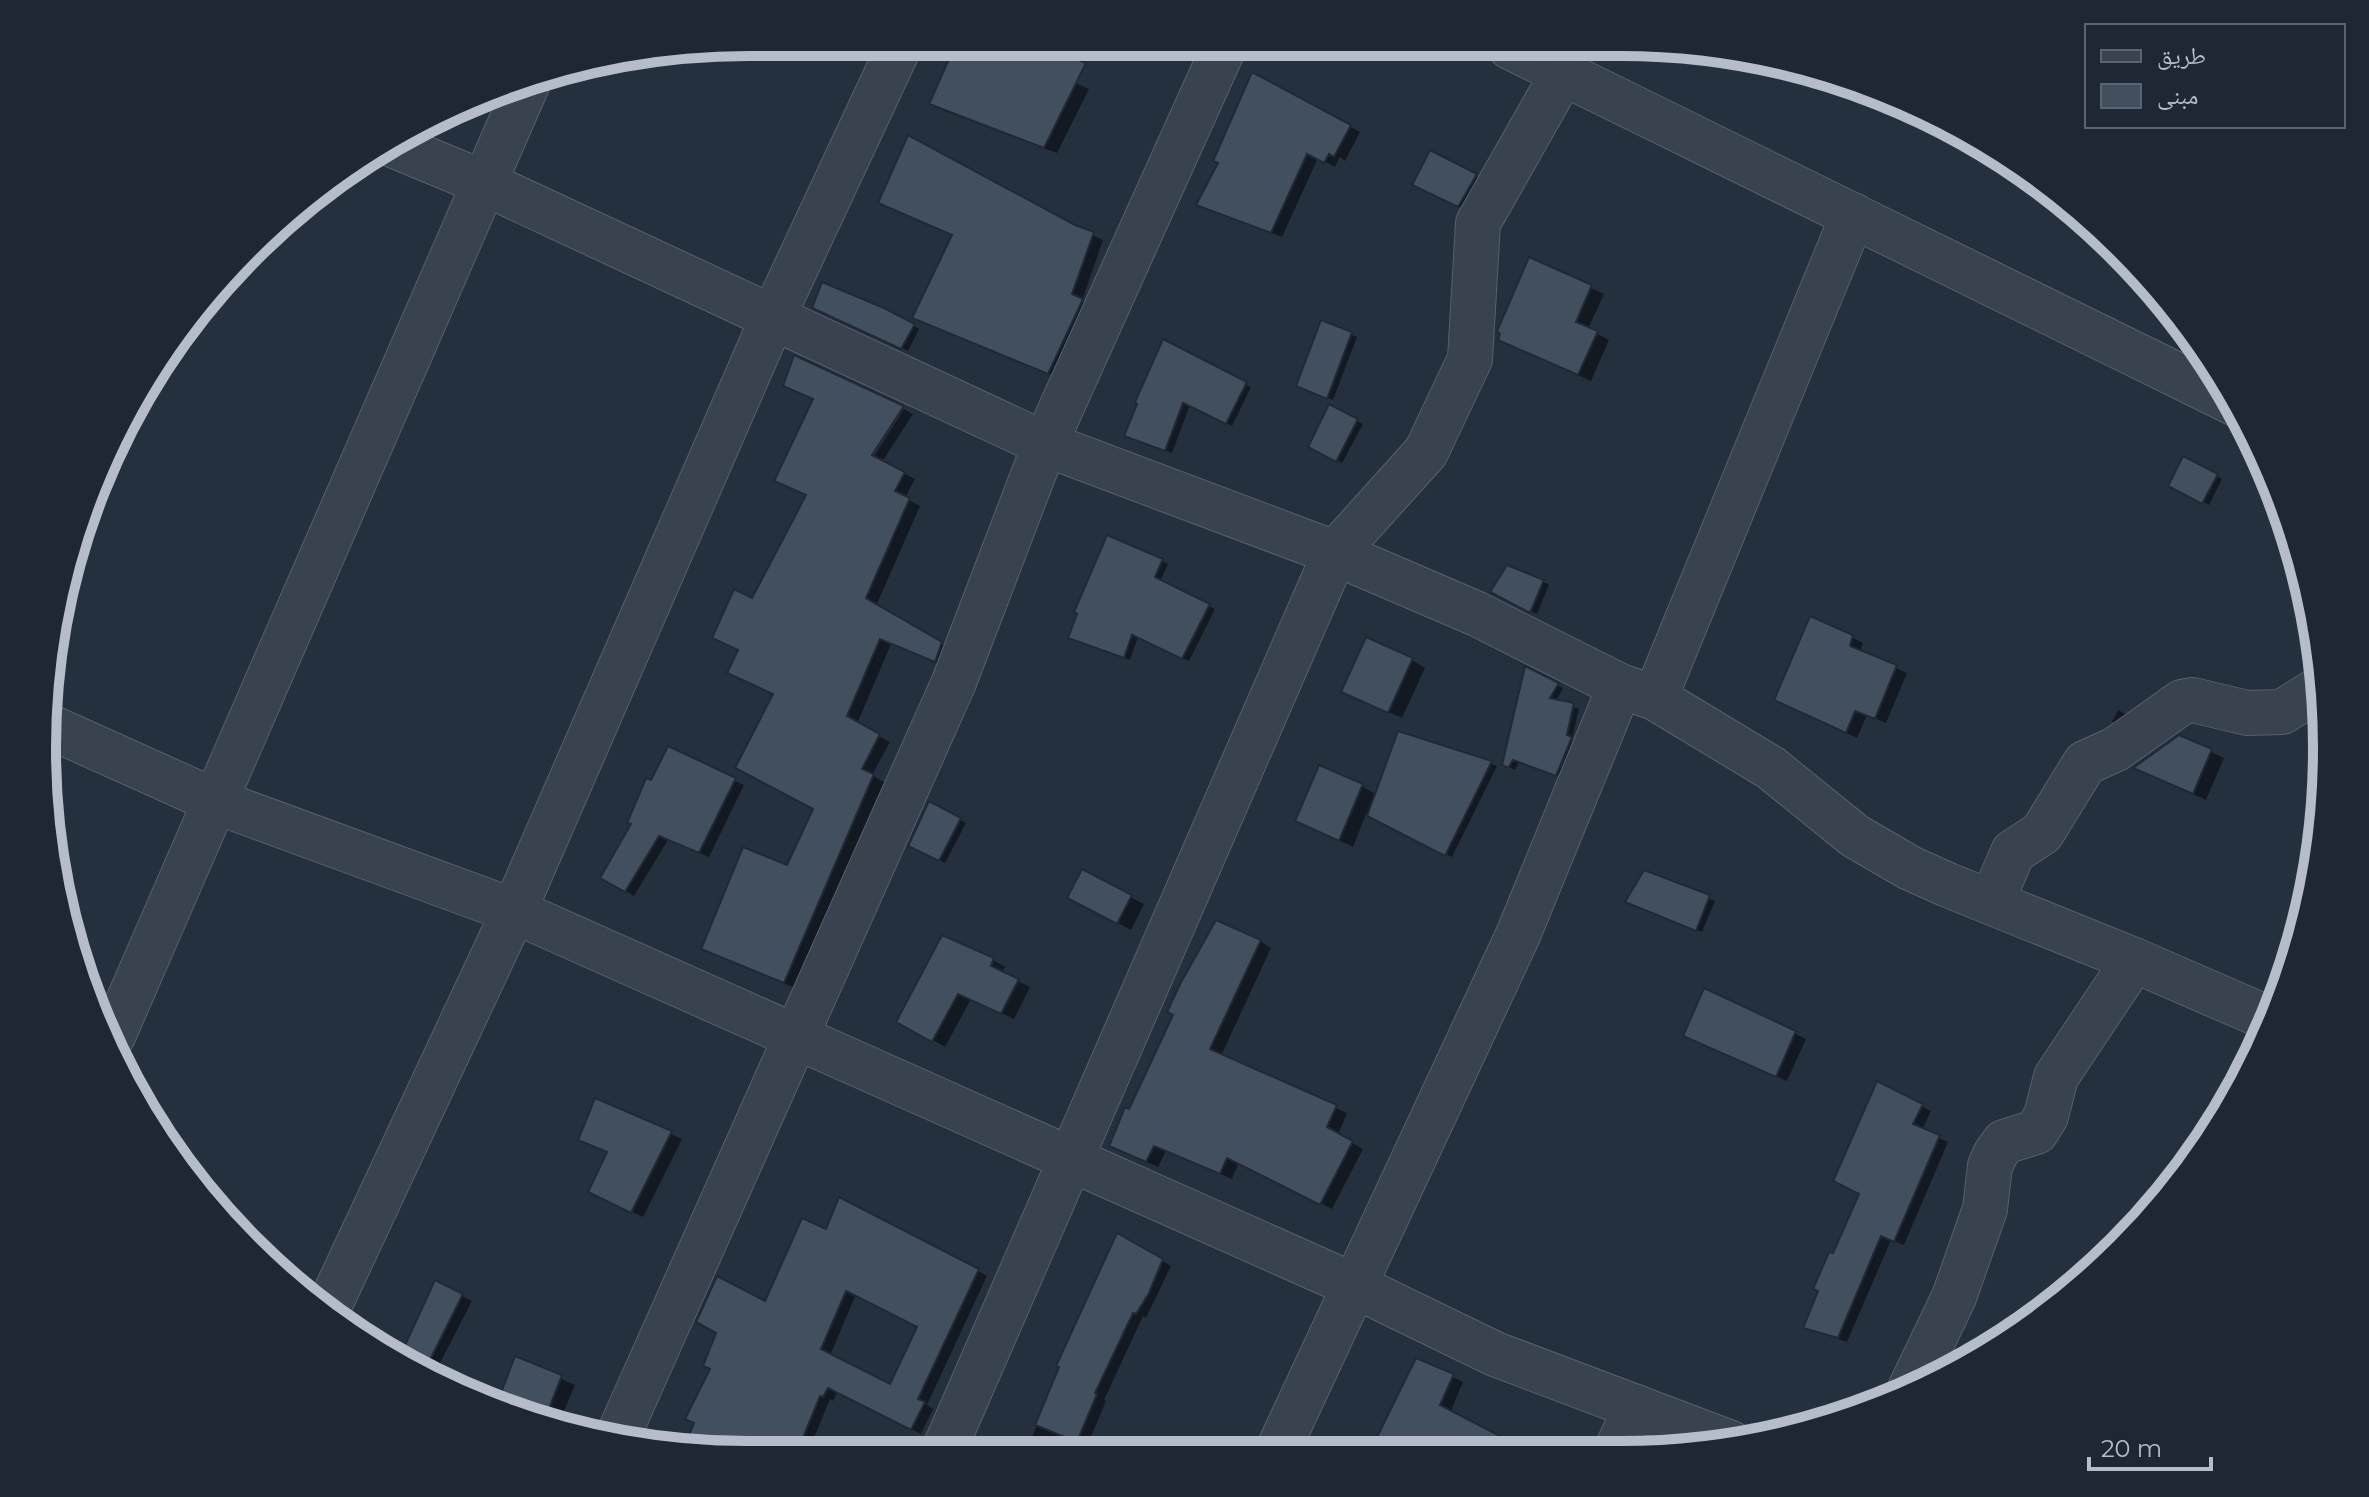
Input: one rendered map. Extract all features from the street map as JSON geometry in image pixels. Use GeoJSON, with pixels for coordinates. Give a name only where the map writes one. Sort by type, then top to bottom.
{"type":"FeatureCollection","features":[{"type":"Feature","properties":{"kind":"street"},"geometry":{"type":"LineString","coordinates":[[332,1301],[514,911],[773,317],[895,56]]}},
{"type":"Feature","properties":{"kind":"street"},"geometry":{"type":"LineString","coordinates":[[621,1429],[954,682],[1045,444],[1220,56]]}},
{"type":"Feature","properties":{"kind":"street"},"geometry":{"type":"LineString","coordinates":[[1528,56],[2215,393]]}},
{"type":"Feature","properties":{"kind":"street"},"geometry":{"type":"LineString","coordinates":[[948,1441],[1335,553],[1426,452],[1470,359],[1478,223],[1563,73]]}},
{"type":"Feature","properties":{"kind":"street"},"geometry":{"type":"LineString","coordinates":[[116,1030],[523,94]]}},
{"type":"Feature","properties":{"kind":"street"},"geometry":{"type":"LineString","coordinates":[[402,149],[484,183],[1045,444],[1335,553],[1477,614],[1638,692],[1771,768],[1855,836],[1910,868],[2260,1015]]}},
{"type":"Feature","properties":{"kind":"street"},"geometry":{"type":"LineString","coordinates":[[1282,1441],[1518,935],[1638,692],[1853,215]]}},
{"type":"Feature","properties":{"kind":"street"},"geometry":{"type":"LineString","coordinates":[[1992,901],[2013,852],[2042,833],[2085,763],[2116,749],[2182,702],[2193,700],[2247,713],[2282,712],[2311,694]]}},
{"type":"Feature","properties":{"kind":"street"},"geometry":{"type":"LineString","coordinates":[[56,730],[217,802],[514,911],[1353,1285],[1495,1354],[1710,1435]]}},
{"type":"Feature","properties":{"kind":"street"},"geometry":{"type":"LineString","coordinates":[[1917,1374],[1954,1297],[1985,1209],[1990,1166],[1996,1153],[2004,1142],[2036,1132],[2046,1116],[2056,1077],[2134,960]]}},
{"type":"Feature","properties":{"kind":"street"},"geometry":{"type":"LineString","coordinates":[[1620,1441],[1636,1407]]}},
{"type":"Feature","properties":{"kind":"building"},"geometry":{"type":"Polygon","coordinates":[[[950,56],[1083,56],[1081,61],[1086,63],[1044,148],[929,104],[950,56]]]}},
{"type":"Feature","properties":{"kind":"building"},"geometry":{"type":"Polygon","coordinates":[[[1252,72],[1351,125],[1334,157],[1329,154],[1324,163],[1307,154],[1271,233],[1196,205],[1218,163],[1213,161],[1252,72]]]}},
{"type":"Feature","properties":{"kind":"building"},"geometry":{"type":"Polygon","coordinates":[[[908,135],[1075,225],[1094,232],[1072,294],[1083,299],[1048,374],[912,318],[952,235],[878,203],[908,135]]]}},
{"type":"Feature","properties":{"kind":"building"},"geometry":{"type":"Polygon","coordinates":[[[1430,150],[1477,174],[1458,207],[1412,185],[1430,150]]]}},
{"type":"Feature","properties":{"kind":"building"},"geometry":{"type":"Polygon","coordinates":[[[1529,257],[1592,285],[1576,322],[1598,331],[1578,375],[1498,340],[1500,334],[1497,331],[1529,257]]]}},
{"type":"Feature","properties":{"kind":"building"},"geometry":{"type":"Polygon","coordinates":[[[822,282],[915,324],[901,349],[812,308],[822,282]]]}},
{"type":"Feature","properties":{"kind":"building"},"geometry":{"type":"Polygon","coordinates":[[[1321,320],[1352,332],[1327,399],[1296,386],[1321,320]]]}},
{"type":"Feature","properties":{"kind":"building"},"geometry":{"type":"Polygon","coordinates":[[[1163,339],[1247,382],[1226,424],[1183,403],[1165,451],[1124,436],[1137,404],[1135,402],[1163,339]]]}},
{"type":"Feature","properties":{"kind":"building"},"geometry":{"type":"Polygon","coordinates":[[[794,355],[904,406],[872,455],[905,472],[895,491],[910,498],[866,598],[942,642],[935,662],[880,639],[847,716],[880,734],[862,769],[874,774],[784,983],[701,949],[743,847],[787,865],[813,809],[735,768],[773,694],[727,673],[738,650],[712,638],[734,589],[752,598],[806,495],[774,481],[813,399],[783,386],[794,355]]]}},
{"type":"Feature","properties":{"kind":"building"},"geometry":{"type":"Polygon","coordinates":[[[1329,404],[1358,419],[1336,462],[1308,447],[1329,404]]]}},
{"type":"Feature","properties":{"kind":"building"},"geometry":{"type":"Polygon","coordinates":[[[2183,456],[2218,474],[2202,504],[2168,486],[2183,456]]]}},
{"type":"Feature","properties":{"kind":"building"},"geometry":{"type":"Polygon","coordinates":[[[1107,535],[1163,559],[1155,577],[1210,604],[1182,659],[1132,635],[1124,658],[1068,638],[1077,614],[1074,612],[1107,535]]]}},
{"type":"Feature","properties":{"kind":"building"},"geometry":{"type":"Polygon","coordinates":[[[1507,565],[1544,580],[1530,613],[1490,592],[1507,565]]]}},
{"type":"Feature","properties":{"kind":"building"},"geometry":{"type":"Polygon","coordinates":[[[1810,616],[1853,635],[1850,646],[1897,665],[1875,719],[1855,711],[1846,733],[1774,700],[1810,616]]]}},
{"type":"Feature","properties":{"kind":"building"},"geometry":{"type":"Polygon","coordinates":[[[1366,637],[1413,658],[1388,713],[1341,692],[1366,637]]]}},
{"type":"Feature","properties":{"kind":"building"},"geometry":{"type":"Polygon","coordinates":[[[1525,666],[1559,683],[1550,698],[1574,703],[1567,735],[1572,737],[1556,776],[1513,760],[1508,768],[1502,765],[1525,666]]]}},
{"type":"Feature","properties":{"kind":"building"},"geometry":{"type":"Polygon","coordinates":[[[1398,731],[1492,761],[1445,856],[1367,816],[1398,731]]]}},
{"type":"Feature","properties":{"kind":"building"},"geometry":{"type":"Polygon","coordinates":[[[2179,735],[2212,749],[2193,794],[2133,768],[2179,735]]]}},
{"type":"Feature","properties":{"kind":"building"},"geometry":{"type":"Polygon","coordinates":[[[668,746],[736,778],[699,853],[659,836],[625,892],[600,878],[631,824],[627,823],[646,778],[651,780],[668,746]]]}},
{"type":"Feature","properties":{"kind":"building"},"geometry":{"type":"Polygon","coordinates":[[[1319,765],[1363,784],[1339,841],[1295,821],[1319,765]]]}},
{"type":"Feature","properties":{"kind":"building"},"geometry":{"type":"Polygon","coordinates":[[[929,801],[961,818],[939,861],[908,846],[929,801]]]}},
{"type":"Feature","properties":{"kind":"building"},"geometry":{"type":"Polygon","coordinates":[[[1082,869],[1132,895],[1117,924],[1067,898],[1082,869]]]}},
{"type":"Feature","properties":{"kind":"building"},"geometry":{"type":"Polygon","coordinates":[[[1644,870],[1710,895],[1696,931],[1625,902],[1644,870]]]}},
{"type":"Feature","properties":{"kind":"building"},"geometry":{"type":"Polygon","coordinates":[[[1216,920],[1261,940],[1210,1049],[1337,1105],[1327,1127],[1353,1141],[1320,1205],[1227,1158],[1220,1174],[1154,1146],[1146,1162],[1109,1146],[1125,1107],[1129,1109],[1173,1015],[1167,1012],[1180,984],[1216,920]]]}},
{"type":"Feature","properties":{"kind":"building"},"geometry":{"type":"Polygon","coordinates":[[[942,935],[994,958],[991,966],[1019,979],[1001,1014],[958,994],[932,1042],[896,1022],[942,935]]]}},
{"type":"Feature","properties":{"kind":"building"},"geometry":{"type":"Polygon","coordinates":[[[1704,988],[1796,1031],[1776,1077],[1683,1036],[1704,988]]]}},
{"type":"Feature","properties":{"kind":"building"},"geometry":{"type":"Polygon","coordinates":[[[1877,1081],[1923,1104],[1913,1124],[1940,1135],[1894,1242],[1881,1236],[1838,1338],[1803,1328],[1818,1291],[1813,1289],[1859,1194],[1833,1181],[1877,1081]]]}},
{"type":"Feature","properties":{"kind":"building"},"geometry":{"type":"Polygon","coordinates":[[[595,1098],[672,1131],[631,1213],[588,1192],[607,1152],[578,1140],[595,1098]]]}},
{"type":"Feature","properties":{"kind":"building"},"geometry":{"type":"Polygon","coordinates":[[[839,1197],[979,1269],[918,1399],[925,1402],[911,1430],[828,1388],[823,1397],[820,1396],[802,1441],[688,1438],[694,1423],[685,1419],[710,1369],[703,1366],[716,1333],[696,1322],[717,1276],[765,1301],[802,1218],[826,1229],[839,1197]],[[846,1291],[821,1349],[890,1384],[917,1327],[846,1291]]]}},
{"type":"Feature","properties":{"kind":"building"},"geometry":{"type":"Polygon","coordinates":[[[1117,1233],[1163,1259],[1149,1293],[1136,1314],[1133,1313],[1095,1393],[1077,1441],[1035,1425],[1059,1367],[1056,1366],[1117,1233]]]}},
{"type":"Feature","properties":{"kind":"building"},"geometry":{"type":"Polygon","coordinates":[[[435,1280],[463,1294],[429,1363],[403,1349],[435,1280]]]}},
{"type":"Feature","properties":{"kind":"building"},"geometry":{"type":"Polygon","coordinates":[[[515,1356],[562,1375],[548,1411],[500,1394],[515,1356]]]}},
{"type":"Feature","properties":{"kind":"building"},"geometry":{"type":"Polygon","coordinates":[[[1416,1358],[1454,1374],[1440,1405],[1510,1441],[1380,1441],[1376,1439],[1416,1358]]]}}]}
